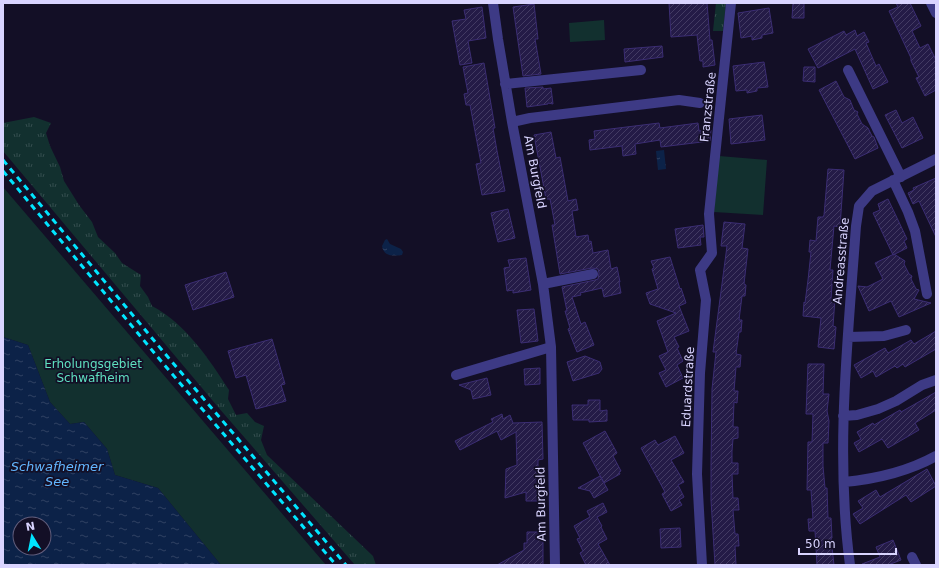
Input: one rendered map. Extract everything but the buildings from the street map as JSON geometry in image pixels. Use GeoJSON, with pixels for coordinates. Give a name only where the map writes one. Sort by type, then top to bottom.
{"type":"FeatureCollection","features":[{"type":"Feature","properties":{"kind":"street","name":"Am Burgfeld"},"geometry":{"type":"LineString","coordinates":[[493,3],[512,122],[543,284],[551,347],[555,565]]}},
{"type":"Feature","properties":{"kind":"street","name":"Franzstraße"},"geometry":{"type":"LineString","coordinates":[[709,214],[731,3]]}},
{"type":"Feature","properties":{"kind":"street"},"geometry":{"type":"LineString","coordinates":[[931,3],[936,13]]}},
{"type":"Feature","properties":{"kind":"street"},"geometry":{"type":"LineString","coordinates":[[506,84],[641,70]]}},
{"type":"Feature","properties":{"kind":"street"},"geometry":{"type":"LineString","coordinates":[[848,70],[897,178],[915,231],[927,294]]}},
{"type":"Feature","properties":{"kind":"street","name":"Franzstraße"},"geometry":{"type":"LineString","coordinates":[[512,122],[530,118],[679,100],[700,103]]}},
{"type":"Feature","properties":{"kind":"street","name":"Andreasstraße"},"geometry":{"type":"LineString","coordinates":[[850,565],[844,482],[843,416],[856,226],[859,206],[872,191],[936,159]]}},
{"type":"Feature","properties":{"kind":"street","name":"Eduardstraße"},"geometry":{"type":"LineString","coordinates":[[702,565],[697,474],[700,373],[706,300],[700,270],[712,253],[709,214]]}},
{"type":"Feature","properties":{"kind":"street"},"geometry":{"type":"LineString","coordinates":[[543,284],[594,274]]}},
{"type":"Feature","properties":{"kind":"street"},"geometry":{"type":"LineString","coordinates":[[848,337],[884,336],[906,330]]}},
{"type":"Feature","properties":{"kind":"street"},"geometry":{"type":"LineString","coordinates":[[456,375],[551,347]]}},
{"type":"Feature","properties":{"kind":"street"},"geometry":{"type":"LineString","coordinates":[[843,416],[857,415],[878,409],[896,401],[922,385],[936,380]]}},
{"type":"Feature","properties":{"kind":"street"},"geometry":{"type":"LineString","coordinates":[[844,482],[886,476],[936,456]]}},
{"type":"Feature","properties":{"kind":"green space"},"geometry":{"type":"Polygon","coordinates":[[[716,3],[726,3],[723,31],[713,31],[716,3]]]}},
{"type":"Feature","properties":{"kind":"green space"},"geometry":{"type":"Polygon","coordinates":[[[604,20],[605,40],[570,42],[569,23],[604,20]]]}},
{"type":"Feature","properties":{"kind":"green space"},"geometry":{"type":"Polygon","coordinates":[[[34,117],[51,123],[46,133],[64,181],[92,222],[98,237],[115,253],[122,263],[141,275],[140,286],[148,297],[152,306],[176,322],[196,343],[229,390],[228,399],[236,415],[247,413],[255,422],[264,426],[261,440],[267,455],[373,556],[376,565],[355,565],[218,407],[3,151],[3,123],[34,117]]]}},
{"type":"Feature","properties":{"kind":"green space"},"geometry":{"type":"Polygon","coordinates":[[[719,156],[767,160],[763,215],[714,212],[719,156]]]}},
{"type":"Feature","properties":{"kind":"green space","name":"Erholungsgebiet Schwafheim"},"geometry":{"type":"Polygon","coordinates":[[[3,187],[326,565],[221,565],[158,488],[115,475],[107,449],[84,422],[70,424],[50,402],[28,345],[3,337],[3,187]]]}},
{"type":"Feature","properties":{"kind":"water"},"geometry":{"type":"Polygon","coordinates":[[[664,150],[666,169],[658,170],[656,151],[664,150]]]}},
{"type":"Feature","properties":{"kind":"water"},"geometry":{"type":"Polygon","coordinates":[[[387,239],[390,244],[401,249],[403,252],[402,255],[389,255],[383,250],[382,246],[387,239]]]}},
{"type":"Feature","properties":{"kind":"water","name":"Schwafheimer See"},"geometry":{"type":"Polygon","coordinates":[[[3,337],[28,345],[50,402],[70,424],[84,422],[107,449],[115,475],[158,488],[221,565],[3,565],[3,337]]]}},
{"type":"Feature","properties":{"kind":"railway"},"geometry":{"type":"LineString","coordinates":[[3,160],[167,356],[346,565]]}},
{"type":"Feature","properties":{"kind":"railway"},"geometry":{"type":"LineString","coordinates":[[3,171],[161,361],[336,565]]}}]}
